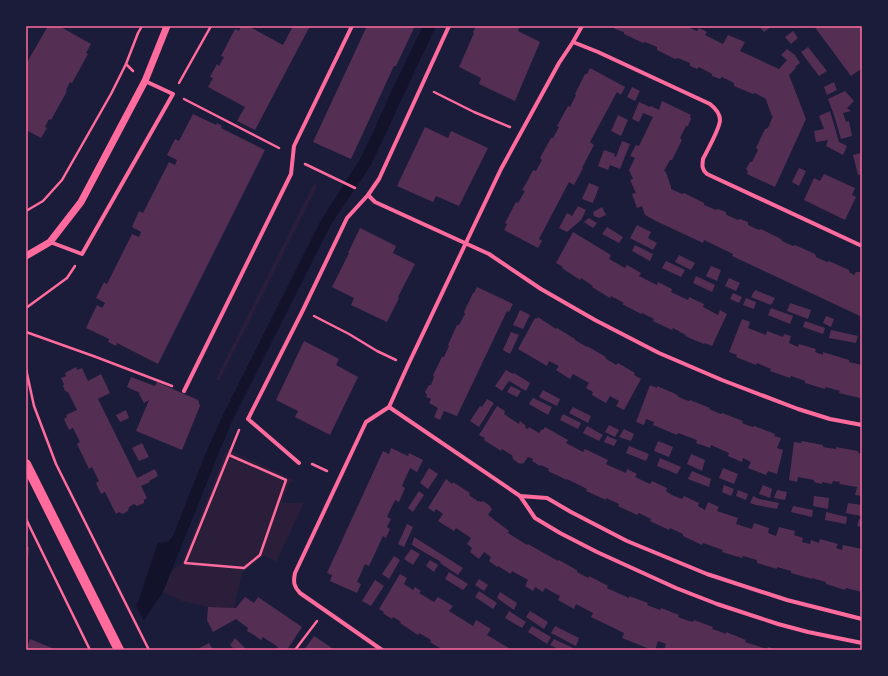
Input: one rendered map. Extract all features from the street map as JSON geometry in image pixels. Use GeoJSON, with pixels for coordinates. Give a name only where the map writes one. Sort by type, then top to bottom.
{"type":"FeatureCollection","features":[{"type":"Feature","properties":{"kind":"main road"},"geometry":{"type":"LineString","coordinates":[[27,468],[119,650]]}},
{"type":"Feature","properties":{"kind":"street"},"geometry":{"type":"LineString","coordinates":[[26,256],[50,242],[81,202],[145,81],[166,26]]}},
{"type":"Feature","properties":{"kind":"street"},"geometry":{"type":"LineString","coordinates":[[184,391],[291,174],[294,146],[352,26]]}},
{"type":"Feature","properties":{"kind":"street"},"geometry":{"type":"LineString","coordinates":[[299,462],[248,419],[347,218],[368,195],[379,179],[449,26]]}},
{"type":"Feature","properties":{"kind":"street"},"geometry":{"type":"LineString","coordinates":[[382,650],[300,593],[294,586],[293,580],[295,573],[366,422],[389,407],[501,169],[559,63],[582,26]]}},
{"type":"Feature","properties":{"kind":"street"},"geometry":{"type":"LineString","coordinates":[[573,42],[710,104],[715,108],[719,113],[720,120],[703,160],[703,170],[707,174],[862,246]]}},
{"type":"Feature","properties":{"kind":"street"},"geometry":{"type":"LineString","coordinates":[[50,242],[82,254],[173,94],[145,81]]}},
{"type":"Feature","properties":{"kind":"street"},"geometry":{"type":"LineString","coordinates":[[368,195],[375,202],[489,254],[541,289],[595,320],[659,353],[722,380],[798,409],[830,419],[862,425]]}},
{"type":"Feature","properties":{"kind":"street"},"geometry":{"type":"LineString","coordinates":[[389,407],[520,496],[535,518],[601,554],[676,588],[718,604],[778,624],[862,643]]}},
{"type":"Feature","properties":{"kind":"street"},"geometry":{"type":"LineString","coordinates":[[520,496],[547,498],[627,541],[707,574],[787,600],[862,619]]}},
{"type":"Feature","properties":{"kind":"path"},"geometry":{"type":"LineString","coordinates":[[26,212],[43,201],[62,180],[112,94],[142,26]]}},
{"type":"Feature","properties":{"kind":"path"},"geometry":{"type":"LineString","coordinates":[[211,26],[173,94],[285,151],[292,158],[368,195]]}},
{"type":"Feature","properties":{"kind":"path"},"geometry":{"type":"LineString","coordinates":[[421,86],[474,112],[521,132]]}},
{"type":"Feature","properties":{"kind":"path"},"geometry":{"type":"LineString","coordinates":[[26,308],[67,278],[82,254]]}},
{"type":"Feature","properties":{"kind":"path"},"geometry":{"type":"LineString","coordinates":[[303,310],[349,334],[377,351],[408,365]]}},
{"type":"Feature","properties":{"kind":"path"},"geometry":{"type":"LineString","coordinates":[[26,332],[96,356],[184,391]]}},
{"type":"Feature","properties":{"kind":"path"},"geometry":{"type":"LineString","coordinates":[[26,369],[34,406],[56,464],[149,650]]}},
{"type":"Feature","properties":{"kind":"path"},"geometry":{"type":"LineString","coordinates":[[229,455],[286,480],[260,554],[244,568],[185,563],[229,455],[240,429],[248,419]]}},
{"type":"Feature","properties":{"kind":"path"},"geometry":{"type":"LineString","coordinates":[[26,519],[90,650]]}},
{"type":"Feature","properties":{"kind":"path"},"geometry":{"type":"LineString","coordinates":[[295,650],[324,610]]}},
{"type":"Feature","properties":{"kind":"shaded area"},"geometry":{"type":"Polygon","coordinates":[[[423,26],[436,26],[371,165],[330,226],[232,421],[163,592],[144,620],[131,650],[114,650],[138,602],[158,543],[168,542],[173,536],[205,455],[222,417],[320,222],[362,156],[423,26]]]}},
{"type":"Feature","properties":{"kind":"shaded area"},"geometry":{"type":"Polygon","coordinates":[[[314,184],[317,186],[219,381],[216,379],[314,184]]]}},
{"type":"Feature","properties":{"kind":"shaded area"},"geometry":{"type":"Polygon","coordinates":[[[227,449],[294,480],[288,485],[282,503],[304,503],[276,562],[264,555],[242,573],[234,608],[208,607],[182,601],[163,592],[172,570],[173,571],[174,568],[179,566],[179,564],[181,565],[227,449]]]}},
{"type":"Feature","properties":{"kind":"pier"},"geometry":{"type":"Polygon","coordinates":[[[135,603],[145,623],[133,650],[112,650],[135,603]]]}},
{"type":"Feature","properties":{"kind":"building"},"geometry":{"type":"Polygon","coordinates":[[[48,26],[59,26],[91,44],[86,53],[88,54],[72,83],[70,82],[66,90],[67,91],[51,120],[49,119],[45,127],[47,128],[41,138],[26,130],[26,64],[48,26]]]}},
{"type":"Feature","properties":{"kind":"building"},"geometry":{"type":"Polygon","coordinates":[[[241,26],[248,26],[283,45],[293,26],[310,26],[255,130],[237,121],[245,107],[208,87],[213,78],[210,77],[217,64],[219,66],[224,57],[221,56],[235,29],[239,31],[241,26]]]}},
{"type":"Feature","properties":{"kind":"building"},"geometry":{"type":"Polygon","coordinates":[[[367,26],[415,26],[396,66],[394,66],[351,159],[313,142],[367,26]]]}},
{"type":"Feature","properties":{"kind":"building"},"geometry":{"type":"Polygon","coordinates":[[[476,26],[520,26],[518,31],[540,42],[515,101],[479,84],[481,78],[459,67],[476,26]]]}},
{"type":"Feature","properties":{"kind":"building"},"geometry":{"type":"Polygon","coordinates":[[[612,26],[686,26],[697,31],[699,28],[707,32],[705,35],[723,44],[728,35],[745,42],[740,51],[779,69],[787,60],[781,55],[787,49],[795,55],[800,63],[789,75],[806,119],[775,187],[747,174],[748,171],[746,169],[750,162],[752,162],[758,150],[756,148],[765,129],[768,128],[773,116],[766,99],[755,93],[753,94],[734,86],[734,83],[722,77],[720,79],[712,76],[712,74],[699,67],[697,69],[690,66],[690,63],[678,58],[675,59],[657,50],[657,47],[645,42],[643,43],[624,34],[624,32],[615,29],[612,26]]]}},
{"type":"Feature","properties":{"kind":"building"},"geometry":{"type":"Polygon","coordinates":[[[759,26],[772,26],[764,32],[759,26]]]}},
{"type":"Feature","properties":{"kind":"building"},"geometry":{"type":"Polygon","coordinates":[[[814,26],[862,26],[862,70],[861,69],[851,76],[814,26]]]}},
{"type":"Feature","properties":{"kind":"building"},"geometry":{"type":"Polygon","coordinates":[[[793,31],[798,38],[791,44],[785,37],[793,31]]]}},
{"type":"Feature","properties":{"kind":"building"},"geometry":{"type":"Polygon","coordinates":[[[808,47],[827,71],[819,76],[801,52],[808,47]]]}},
{"type":"Feature","properties":{"kind":"building"},"geometry":{"type":"Polygon","coordinates":[[[590,68],[625,87],[621,95],[617,92],[590,142],[594,145],[583,168],[574,185],[569,182],[539,239],[542,241],[538,248],[504,230],[507,224],[505,223],[516,202],[518,203],[525,191],[522,190],[533,170],[536,171],[542,160],[540,158],[551,138],[553,138],[559,127],[557,126],[568,106],[570,107],[585,74],[587,74],[590,68]]]}},
{"type":"Feature","properties":{"kind":"building"},"geometry":{"type":"Polygon","coordinates":[[[834,82],[837,90],[827,95],[824,87],[834,82]]]}},
{"type":"Feature","properties":{"kind":"building"},"geometry":{"type":"Polygon","coordinates":[[[632,87],[640,91],[635,101],[627,97],[632,87]]]}},
{"type":"Feature","properties":{"kind":"building"},"geometry":{"type":"Polygon","coordinates":[[[845,91],[854,101],[847,108],[851,111],[843,113],[846,122],[849,121],[852,136],[841,139],[828,99],[845,91]]]}},
{"type":"Feature","properties":{"kind":"building"},"geometry":{"type":"Polygon","coordinates":[[[662,101],[691,115],[688,126],[686,126],[680,138],[682,140],[672,160],[670,160],[664,171],[666,172],[671,189],[682,194],[684,193],[704,203],[704,205],[726,212],[727,215],[738,220],[740,219],[748,222],[748,225],[759,230],[761,229],[781,239],[782,241],[815,254],[816,257],[827,262],[829,261],[849,270],[849,272],[854,275],[856,272],[862,273],[862,317],[732,256],[733,254],[704,240],[703,243],[656,221],[645,215],[642,206],[637,208],[632,194],[636,193],[630,180],[633,179],[629,170],[635,158],[630,156],[636,145],[639,146],[653,117],[643,113],[639,122],[632,119],[639,102],[659,110],[662,101]]]}},
{"type":"Feature","properties":{"kind":"building"},"geometry":{"type":"Polygon","coordinates":[[[830,111],[839,142],[847,146],[843,155],[826,146],[828,140],[816,142],[814,131],[824,129],[819,116],[830,111]]]}},
{"type":"Feature","properties":{"kind":"building"},"geometry":{"type":"Polygon","coordinates":[[[193,114],[216,125],[217,123],[222,126],[221,128],[265,150],[158,364],[117,343],[116,346],[108,342],[109,339],[86,328],[97,305],[102,308],[105,303],[96,298],[104,282],[107,284],[132,234],[139,237],[141,232],[132,227],[139,211],[143,213],[169,162],[175,165],[177,160],[167,155],[175,139],[179,141],[193,114]]]}},
{"type":"Feature","properties":{"kind":"building"},"geometry":{"type":"Polygon","coordinates":[[[618,115],[628,120],[621,136],[611,131],[618,115]]]}},
{"type":"Feature","properties":{"kind":"building"},"geometry":{"type":"Polygon","coordinates":[[[425,127],[448,138],[451,131],[488,148],[459,206],[436,196],[433,202],[397,186],[425,127]]]}},
{"type":"Feature","properties":{"kind":"building"},"geometry":{"type":"Polygon","coordinates":[[[622,141],[630,144],[620,169],[610,165],[608,170],[598,166],[604,150],[615,154],[614,156],[616,157],[622,141]]]}},
{"type":"Feature","properties":{"kind":"building"},"geometry":{"type":"Polygon","coordinates":[[[860,153],[862,174],[858,175],[853,155],[860,153]]]}},
{"type":"Feature","properties":{"kind":"building"},"geometry":{"type":"Polygon","coordinates":[[[799,168],[806,171],[799,186],[792,182],[799,168]]]}},
{"type":"Feature","properties":{"kind":"building"},"geometry":{"type":"Polygon","coordinates":[[[824,174],[855,188],[852,195],[856,197],[845,220],[804,200],[814,178],[820,181],[824,174]]]}},
{"type":"Feature","properties":{"kind":"building"},"geometry":{"type":"Polygon","coordinates":[[[589,183],[599,187],[593,203],[582,199],[589,183]]]}},
{"type":"Feature","properties":{"kind":"building"},"geometry":{"type":"Polygon","coordinates":[[[578,206],[586,210],[581,220],[567,232],[559,228],[567,213],[572,216],[578,206]]]}},
{"type":"Feature","properties":{"kind":"building"},"geometry":{"type":"Polygon","coordinates":[[[602,207],[606,215],[599,218],[594,216],[593,212],[602,207]]]}},
{"type":"Feature","properties":{"kind":"building"},"geometry":{"type":"Polygon","coordinates":[[[589,218],[597,223],[593,228],[584,222],[589,218]]]}},
{"type":"Feature","properties":{"kind":"building"},"geometry":{"type":"Polygon","coordinates":[[[637,225],[651,232],[648,238],[657,243],[653,250],[630,238],[637,225]]]}},
{"type":"Feature","properties":{"kind":"building"},"geometry":{"type":"Polygon","coordinates":[[[607,227],[623,237],[619,243],[602,234],[607,227]]]}},
{"type":"Feature","properties":{"kind":"building"},"geometry":{"type":"Polygon","coordinates":[[[360,228],[396,246],[393,253],[415,264],[387,322],[351,305],[354,298],[332,287],[360,228]]]}},
{"type":"Feature","properties":{"kind":"building"},"geometry":{"type":"Polygon","coordinates":[[[573,232],[611,255],[609,259],[625,268],[627,265],[641,273],[639,276],[657,285],[658,282],[672,289],[671,292],[688,300],[689,297],[704,304],[703,307],[718,315],[720,310],[727,314],[712,346],[685,336],[686,335],[673,328],[672,330],[653,321],[654,319],[622,304],[624,303],[611,296],[610,298],[581,278],[580,280],[562,268],[563,267],[556,263],[573,232]]]}},
{"type":"Feature","properties":{"kind":"building"},"geometry":{"type":"Polygon","coordinates":[[[635,245],[653,254],[650,261],[632,251],[635,245]]]}},
{"type":"Feature","properties":{"kind":"building"},"geometry":{"type":"Polygon","coordinates":[[[679,255],[695,263],[691,270],[675,262],[679,255]]]}},
{"type":"Feature","properties":{"kind":"building"},"geometry":{"type":"Polygon","coordinates":[[[666,261],[685,270],[681,277],[662,268],[666,261]]]}},
{"type":"Feature","properties":{"kind":"building"},"geometry":{"type":"Polygon","coordinates":[[[711,266],[721,270],[717,281],[706,276],[711,266]]]}},
{"type":"Feature","properties":{"kind":"building"},"geometry":{"type":"Polygon","coordinates":[[[696,276],[715,285],[712,292],[693,283],[696,276]]]}},
{"type":"Feature","properties":{"kind":"building"},"geometry":{"type":"Polygon","coordinates":[[[729,278],[740,283],[736,291],[725,286],[729,278]]]}},
{"type":"Feature","properties":{"kind":"building"},"geometry":{"type":"Polygon","coordinates":[[[477,287],[513,304],[509,312],[507,311],[457,416],[444,411],[440,420],[434,417],[438,408],[429,403],[431,399],[426,397],[427,395],[425,392],[429,385],[431,385],[434,377],[433,375],[442,357],[444,357],[457,325],[459,325],[465,314],[464,312],[477,287]]]}},
{"type":"Feature","properties":{"kind":"building"},"geometry":{"type":"Polygon","coordinates":[[[755,290],[775,298],[771,305],[751,297],[755,290]]]}},
{"type":"Feature","properties":{"kind":"building"},"geometry":{"type":"Polygon","coordinates":[[[733,293],[742,297],[739,303],[730,299],[733,293]]]}},
{"type":"Feature","properties":{"kind":"building"},"geometry":{"type":"Polygon","coordinates":[[[746,298],[756,302],[754,309],[743,305],[746,298]]]}},
{"type":"Feature","properties":{"kind":"building"},"geometry":{"type":"Polygon","coordinates":[[[790,303],[811,310],[808,319],[787,311],[790,303]]]}},
{"type":"Feature","properties":{"kind":"building"},"geometry":{"type":"Polygon","coordinates":[[[771,308],[793,316],[790,324],[768,315],[771,308]]]}},
{"type":"Feature","properties":{"kind":"building"},"geometry":{"type":"Polygon","coordinates":[[[520,310],[530,315],[523,329],[513,325],[520,310]]]}},
{"type":"Feature","properties":{"kind":"building"},"geometry":{"type":"Polygon","coordinates":[[[826,316],[834,319],[831,327],[823,323],[826,316]]]}},
{"type":"Feature","properties":{"kind":"building"},"geometry":{"type":"Polygon","coordinates":[[[538,317],[556,329],[557,328],[606,357],[605,358],[616,365],[618,363],[635,373],[634,375],[641,379],[624,410],[616,406],[619,401],[610,396],[606,403],[592,395],[593,392],[586,388],[589,383],[573,374],[570,379],[556,370],[559,366],[549,361],[547,366],[518,349],[535,318],[537,319],[538,317]]]}},
{"type":"Feature","properties":{"kind":"building"},"geometry":{"type":"Polygon","coordinates":[[[742,319],[750,322],[748,328],[766,335],[767,331],[783,337],[784,334],[791,336],[789,343],[798,347],[799,344],[816,349],[815,352],[823,355],[823,352],[849,360],[849,362],[862,365],[862,397],[860,396],[860,398],[839,393],[840,391],[826,387],[825,389],[805,383],[805,381],[791,376],[790,378],[770,371],[771,369],[757,363],[756,365],[736,357],[737,355],[729,352],[742,319]]]}},
{"type":"Feature","properties":{"kind":"building"},"geometry":{"type":"Polygon","coordinates":[[[805,321],[825,328],[823,334],[803,327],[805,321]]]}},
{"type":"Feature","properties":{"kind":"building"},"geometry":{"type":"Polygon","coordinates":[[[831,330],[858,336],[856,343],[829,338],[831,330]]]}},
{"type":"Feature","properties":{"kind":"building"},"geometry":{"type":"Polygon","coordinates":[[[511,332],[519,335],[510,354],[503,350],[511,332]]]}},
{"type":"Feature","properties":{"kind":"building"},"geometry":{"type":"Polygon","coordinates":[[[304,341],[339,359],[336,365],[358,377],[330,435],[295,417],[298,411],[276,400],[304,341]]]}},
{"type":"Feature","properties":{"kind":"building"},"geometry":{"type":"Polygon","coordinates":[[[76,367],[77,370],[82,368],[88,381],[101,374],[110,393],[98,399],[137,478],[155,469],[158,476],[141,486],[147,498],[144,500],[144,503],[137,506],[134,504],[123,514],[119,512],[116,514],[105,492],[101,494],[96,483],[99,481],[92,467],[89,469],[77,444],[80,442],[73,428],[69,430],[64,419],[67,417],[66,415],[77,410],[68,392],[65,391],[61,378],[66,376],[65,373],[76,367]]]}},
{"type":"Feature","properties":{"kind":"building"},"geometry":{"type":"Polygon","coordinates":[[[506,370],[530,383],[526,391],[509,381],[502,391],[495,386],[506,370]]]}},
{"type":"Feature","properties":{"kind":"building"},"geometry":{"type":"Polygon","coordinates":[[[131,377],[155,386],[157,382],[198,400],[200,406],[182,450],[136,431],[149,400],[144,403],[139,394],[140,393],[127,387],[131,377]]]}},
{"type":"Feature","properties":{"kind":"building"},"geometry":{"type":"Polygon","coordinates":[[[650,385],[657,388],[657,386],[678,395],[677,396],[683,399],[690,400],[721,414],[722,413],[743,421],[742,423],[775,434],[774,436],[781,438],[777,448],[783,450],[777,474],[768,471],[766,475],[748,468],[751,462],[743,458],[742,462],[728,456],[729,453],[711,445],[710,448],[696,443],[697,440],[678,433],[677,435],[653,425],[654,422],[646,419],[644,425],[636,422],[650,385]]]}},
{"type":"Feature","properties":{"kind":"building"},"geometry":{"type":"Polygon","coordinates":[[[511,386],[521,391],[517,397],[507,392],[511,386]]]}},
{"type":"Feature","properties":{"kind":"building"},"geometry":{"type":"Polygon","coordinates":[[[543,390],[560,399],[557,406],[539,397],[543,390]]]}},
{"type":"Feature","properties":{"kind":"building"},"geometry":{"type":"Polygon","coordinates":[[[533,398],[552,407],[548,415],[529,404],[533,398]]]}},
{"type":"Feature","properties":{"kind":"building"},"geometry":{"type":"Polygon","coordinates":[[[487,399],[494,403],[479,427],[470,421],[480,406],[482,407],[487,399]]]}},
{"type":"Feature","properties":{"kind":"building"},"geometry":{"type":"Polygon","coordinates":[[[497,406],[505,411],[504,414],[519,424],[520,421],[526,426],[525,428],[528,429],[529,427],[539,433],[545,427],[568,440],[566,443],[583,452],[585,449],[608,460],[606,464],[626,473],[627,469],[637,474],[635,477],[650,484],[652,481],[667,488],[666,491],[672,495],[682,499],[684,496],[699,503],[698,506],[705,510],[708,502],[719,507],[717,511],[738,518],[736,524],[752,529],[754,523],[769,528],[768,533],[776,536],[779,527],[795,531],[794,535],[803,538],[802,542],[810,544],[811,540],[819,543],[820,539],[838,544],[836,548],[842,550],[843,545],[862,549],[862,592],[846,588],[845,590],[826,584],[826,582],[791,573],[791,571],[777,567],[777,569],[757,563],[757,560],[743,556],[742,558],[722,552],[723,550],[703,543],[702,545],[670,528],[669,530],[650,521],[651,519],[639,513],[637,515],[618,506],[619,504],[586,491],[587,489],[548,471],[549,469],[532,461],[533,459],[528,457],[523,464],[520,464],[514,460],[512,457],[513,456],[502,449],[501,451],[479,435],[497,406]]]}},
{"type":"Feature","properties":{"kind":"building"},"geometry":{"type":"Polygon","coordinates":[[[573,407],[591,416],[588,423],[569,413],[573,407]]]}},
{"type":"Feature","properties":{"kind":"building"},"geometry":{"type":"Polygon","coordinates":[[[126,410],[129,418],[120,422],[116,415],[126,410]]]}},
{"type":"Feature","properties":{"kind":"building"},"geometry":{"type":"Polygon","coordinates":[[[563,414],[581,423],[578,429],[560,420],[563,414]]]}},
{"type":"Feature","properties":{"kind":"building"},"geometry":{"type":"Polygon","coordinates":[[[609,425],[619,430],[615,437],[605,432],[609,425]]]}},
{"type":"Feature","properties":{"kind":"building"},"geometry":{"type":"Polygon","coordinates":[[[587,426],[603,435],[599,441],[583,433],[587,426]]]}},
{"type":"Feature","properties":{"kind":"building"},"geometry":{"type":"Polygon","coordinates":[[[624,429],[634,434],[631,441],[619,437],[624,429]]]}},
{"type":"Feature","properties":{"kind":"building"},"geometry":{"type":"Polygon","coordinates":[[[607,436],[617,440],[614,446],[604,442],[607,436]]]}},
{"type":"Feature","properties":{"kind":"building"},"geometry":{"type":"Polygon","coordinates":[[[658,441],[673,447],[669,457],[654,451],[658,441]]]}},
{"type":"Feature","properties":{"kind":"building"},"geometry":{"type":"Polygon","coordinates":[[[802,441],[823,445],[823,447],[836,449],[836,447],[858,451],[858,453],[862,454],[862,496],[855,495],[857,487],[839,484],[840,482],[833,481],[832,484],[822,482],[822,484],[814,482],[814,480],[798,477],[797,482],[789,480],[794,442],[801,443],[802,441]]]}},
{"type":"Feature","properties":{"kind":"building"},"geometry":{"type":"Polygon","coordinates":[[[142,443],[149,457],[139,461],[132,448],[142,443]]]}},
{"type":"Feature","properties":{"kind":"building"},"geometry":{"type":"Polygon","coordinates":[[[629,446],[649,454],[646,461],[626,453],[629,446]]]}},
{"type":"Feature","properties":{"kind":"building"},"geometry":{"type":"Polygon","coordinates":[[[391,448],[408,456],[409,453],[423,460],[417,472],[410,468],[402,486],[405,488],[399,502],[395,500],[387,517],[391,519],[387,527],[390,529],[386,538],[383,536],[369,566],[365,564],[357,582],[361,584],[357,593],[330,581],[332,575],[327,573],[383,451],[389,454],[391,448]]]}},
{"type":"Feature","properties":{"kind":"building"},"geometry":{"type":"Polygon","coordinates":[[[691,454],[705,460],[702,471],[687,464],[691,454]]]}},
{"type":"Feature","properties":{"kind":"building"},"geometry":{"type":"Polygon","coordinates":[[[660,458],[681,467],[677,474],[657,466],[660,458]]]}},
{"type":"Feature","properties":{"kind":"building"},"geometry":{"type":"Polygon","coordinates":[[[429,468],[438,474],[428,489],[420,483],[429,468]]]}},
{"type":"Feature","properties":{"kind":"building"},"geometry":{"type":"Polygon","coordinates":[[[723,468],[738,474],[734,484],[719,478],[723,468]]]}},
{"type":"Feature","properties":{"kind":"building"},"geometry":{"type":"Polygon","coordinates":[[[692,471],[711,479],[709,487],[688,479],[692,471]]]}},
{"type":"Feature","properties":{"kind":"building"},"geometry":{"type":"Polygon","coordinates":[[[446,479],[452,484],[453,482],[470,493],[469,495],[479,502],[483,501],[489,505],[492,509],[488,515],[509,531],[508,533],[527,545],[528,544],[577,570],[577,572],[588,578],[589,576],[608,586],[607,588],[629,598],[629,596],[648,603],[647,605],[660,610],[661,608],[679,615],[678,617],[686,620],[693,622],[694,620],[713,627],[712,629],[726,634],[726,632],[746,640],[745,642],[767,649],[768,647],[779,650],[664,650],[666,644],[658,641],[655,650],[652,650],[622,638],[624,633],[591,617],[593,613],[576,604],[574,609],[558,600],[560,596],[545,588],[543,592],[535,587],[533,591],[525,586],[528,580],[512,571],[511,574],[498,566],[497,567],[489,561],[491,557],[484,552],[479,559],[470,552],[472,548],[467,544],[471,538],[456,528],[454,531],[438,521],[443,514],[436,509],[434,512],[428,508],[446,479]]]}},
{"type":"Feature","properties":{"kind":"building"},"geometry":{"type":"Polygon","coordinates":[[[724,485],[734,489],[731,496],[722,492],[724,485]]]}},
{"type":"Feature","properties":{"kind":"building"},"geometry":{"type":"Polygon","coordinates":[[[763,485],[772,489],[770,498],[759,494],[763,485]]]}},
{"type":"Feature","properties":{"kind":"building"},"geometry":{"type":"Polygon","coordinates":[[[738,490],[748,494],[746,500],[736,496],[738,490]]]}},
{"type":"Feature","properties":{"kind":"building"},"geometry":{"type":"Polygon","coordinates":[[[777,490],[787,492],[785,500],[774,498],[777,490]]]}},
{"type":"Feature","properties":{"kind":"building"},"geometry":{"type":"Polygon","coordinates":[[[419,491],[424,495],[413,512],[408,508],[419,491]]]}},
{"type":"Feature","properties":{"kind":"building"},"geometry":{"type":"Polygon","coordinates":[[[753,496],[759,499],[779,503],[777,509],[750,503],[753,496]]]}},
{"type":"Feature","properties":{"kind":"building"},"geometry":{"type":"Polygon","coordinates":[[[814,496],[829,498],[828,509],[813,506],[814,496]]]}},
{"type":"Feature","properties":{"kind":"building"},"geometry":{"type":"Polygon","coordinates":[[[848,503],[862,505],[861,516],[846,513],[848,503]]]}},
{"type":"Feature","properties":{"kind":"building"},"geometry":{"type":"Polygon","coordinates":[[[793,506],[813,510],[812,517],[791,512],[793,506]]]}},
{"type":"Feature","properties":{"kind":"building"},"geometry":{"type":"Polygon","coordinates":[[[826,512],[847,517],[846,524],[825,520],[826,512]]]}},
{"type":"Feature","properties":{"kind":"building"},"geometry":{"type":"Polygon","coordinates":[[[859,519],[862,520],[862,527],[857,526],[859,519]]]}},
{"type":"Feature","properties":{"kind":"building"},"geometry":{"type":"Polygon","coordinates":[[[407,524],[413,527],[404,547],[398,544],[407,524]]]}},
{"type":"Feature","properties":{"kind":"building"},"geometry":{"type":"Polygon","coordinates":[[[414,537],[463,568],[458,575],[440,563],[441,562],[412,545],[414,537]]]}},
{"type":"Feature","properties":{"kind":"building"},"geometry":{"type":"Polygon","coordinates":[[[26,547],[29,547],[27,569],[26,569],[26,547]]]}},
{"type":"Feature","properties":{"kind":"building"},"geometry":{"type":"Polygon","coordinates":[[[411,549],[420,554],[413,565],[404,559],[411,549]]]}},
{"type":"Feature","properties":{"kind":"building"},"geometry":{"type":"Polygon","coordinates":[[[394,556],[400,560],[389,579],[382,574],[394,556]]]}},
{"type":"Feature","properties":{"kind":"building"},"geometry":{"type":"Polygon","coordinates":[[[430,560],[438,565],[434,572],[426,566],[430,560]]]}},
{"type":"Feature","properties":{"kind":"building"},"geometry":{"type":"Polygon","coordinates":[[[449,572],[468,584],[463,590],[445,579],[449,572]]]}},
{"type":"Feature","properties":{"kind":"building"},"geometry":{"type":"Polygon","coordinates":[[[400,574],[407,578],[404,584],[413,590],[415,587],[421,591],[419,593],[434,602],[438,597],[453,606],[449,611],[473,626],[476,620],[491,629],[487,635],[512,650],[443,650],[430,642],[431,640],[419,633],[418,635],[395,618],[393,617],[392,619],[383,613],[384,612],[379,609],[400,574]]]}},
{"type":"Feature","properties":{"kind":"building"},"geometry":{"type":"Polygon","coordinates":[[[479,579],[488,585],[484,591],[475,585],[479,579]]]}},
{"type":"Feature","properties":{"kind":"building"},"geometry":{"type":"Polygon","coordinates":[[[375,580],[384,586],[371,606],[362,601],[375,580]]]}},
{"type":"Feature","properties":{"kind":"building"},"geometry":{"type":"Polygon","coordinates":[[[479,591],[497,603],[493,609],[475,597],[479,591]]]}},
{"type":"Feature","properties":{"kind":"building"},"geometry":{"type":"Polygon","coordinates":[[[500,592],[517,603],[514,610],[497,598],[500,592]]]}},
{"type":"Feature","properties":{"kind":"building"},"geometry":{"type":"Polygon","coordinates":[[[245,597],[254,603],[258,597],[302,627],[287,650],[276,650],[278,647],[263,637],[261,640],[247,631],[248,628],[236,619],[213,632],[207,620],[208,607],[236,608],[245,597]]]}},
{"type":"Feature","properties":{"kind":"building"},"geometry":{"type":"Polygon","coordinates":[[[509,611],[526,622],[522,628],[505,618],[509,611]]]}},
{"type":"Feature","properties":{"kind":"building"},"geometry":{"type":"Polygon","coordinates":[[[530,611],[548,622],[544,629],[526,617],[530,611]]]}},
{"type":"Feature","properties":{"kind":"building"},"geometry":{"type":"Polygon","coordinates":[[[532,626],[551,637],[547,644],[528,632],[532,626]]]}},
{"type":"Feature","properties":{"kind":"building"},"geometry":{"type":"Polygon","coordinates":[[[555,626],[579,638],[576,646],[551,633],[555,626]]]}},
{"type":"Feature","properties":{"kind":"building"},"geometry":{"type":"Polygon","coordinates":[[[314,636],[329,646],[334,650],[304,650],[314,636]]]}},
{"type":"Feature","properties":{"kind":"building"},"geometry":{"type":"Polygon","coordinates":[[[235,638],[247,650],[235,650],[230,645],[235,638]]]}},
{"type":"Feature","properties":{"kind":"building"},"geometry":{"type":"Polygon","coordinates":[[[30,639],[57,650],[26,650],[30,639]]]}},
{"type":"Feature","properties":{"kind":"building"},"geometry":{"type":"Polygon","coordinates":[[[554,639],[577,650],[560,650],[550,645],[554,639]]]}},
{"type":"Feature","properties":{"kind":"building"},"geometry":{"type":"Polygon","coordinates":[[[209,643],[213,650],[196,650],[209,643]]]}}]}
